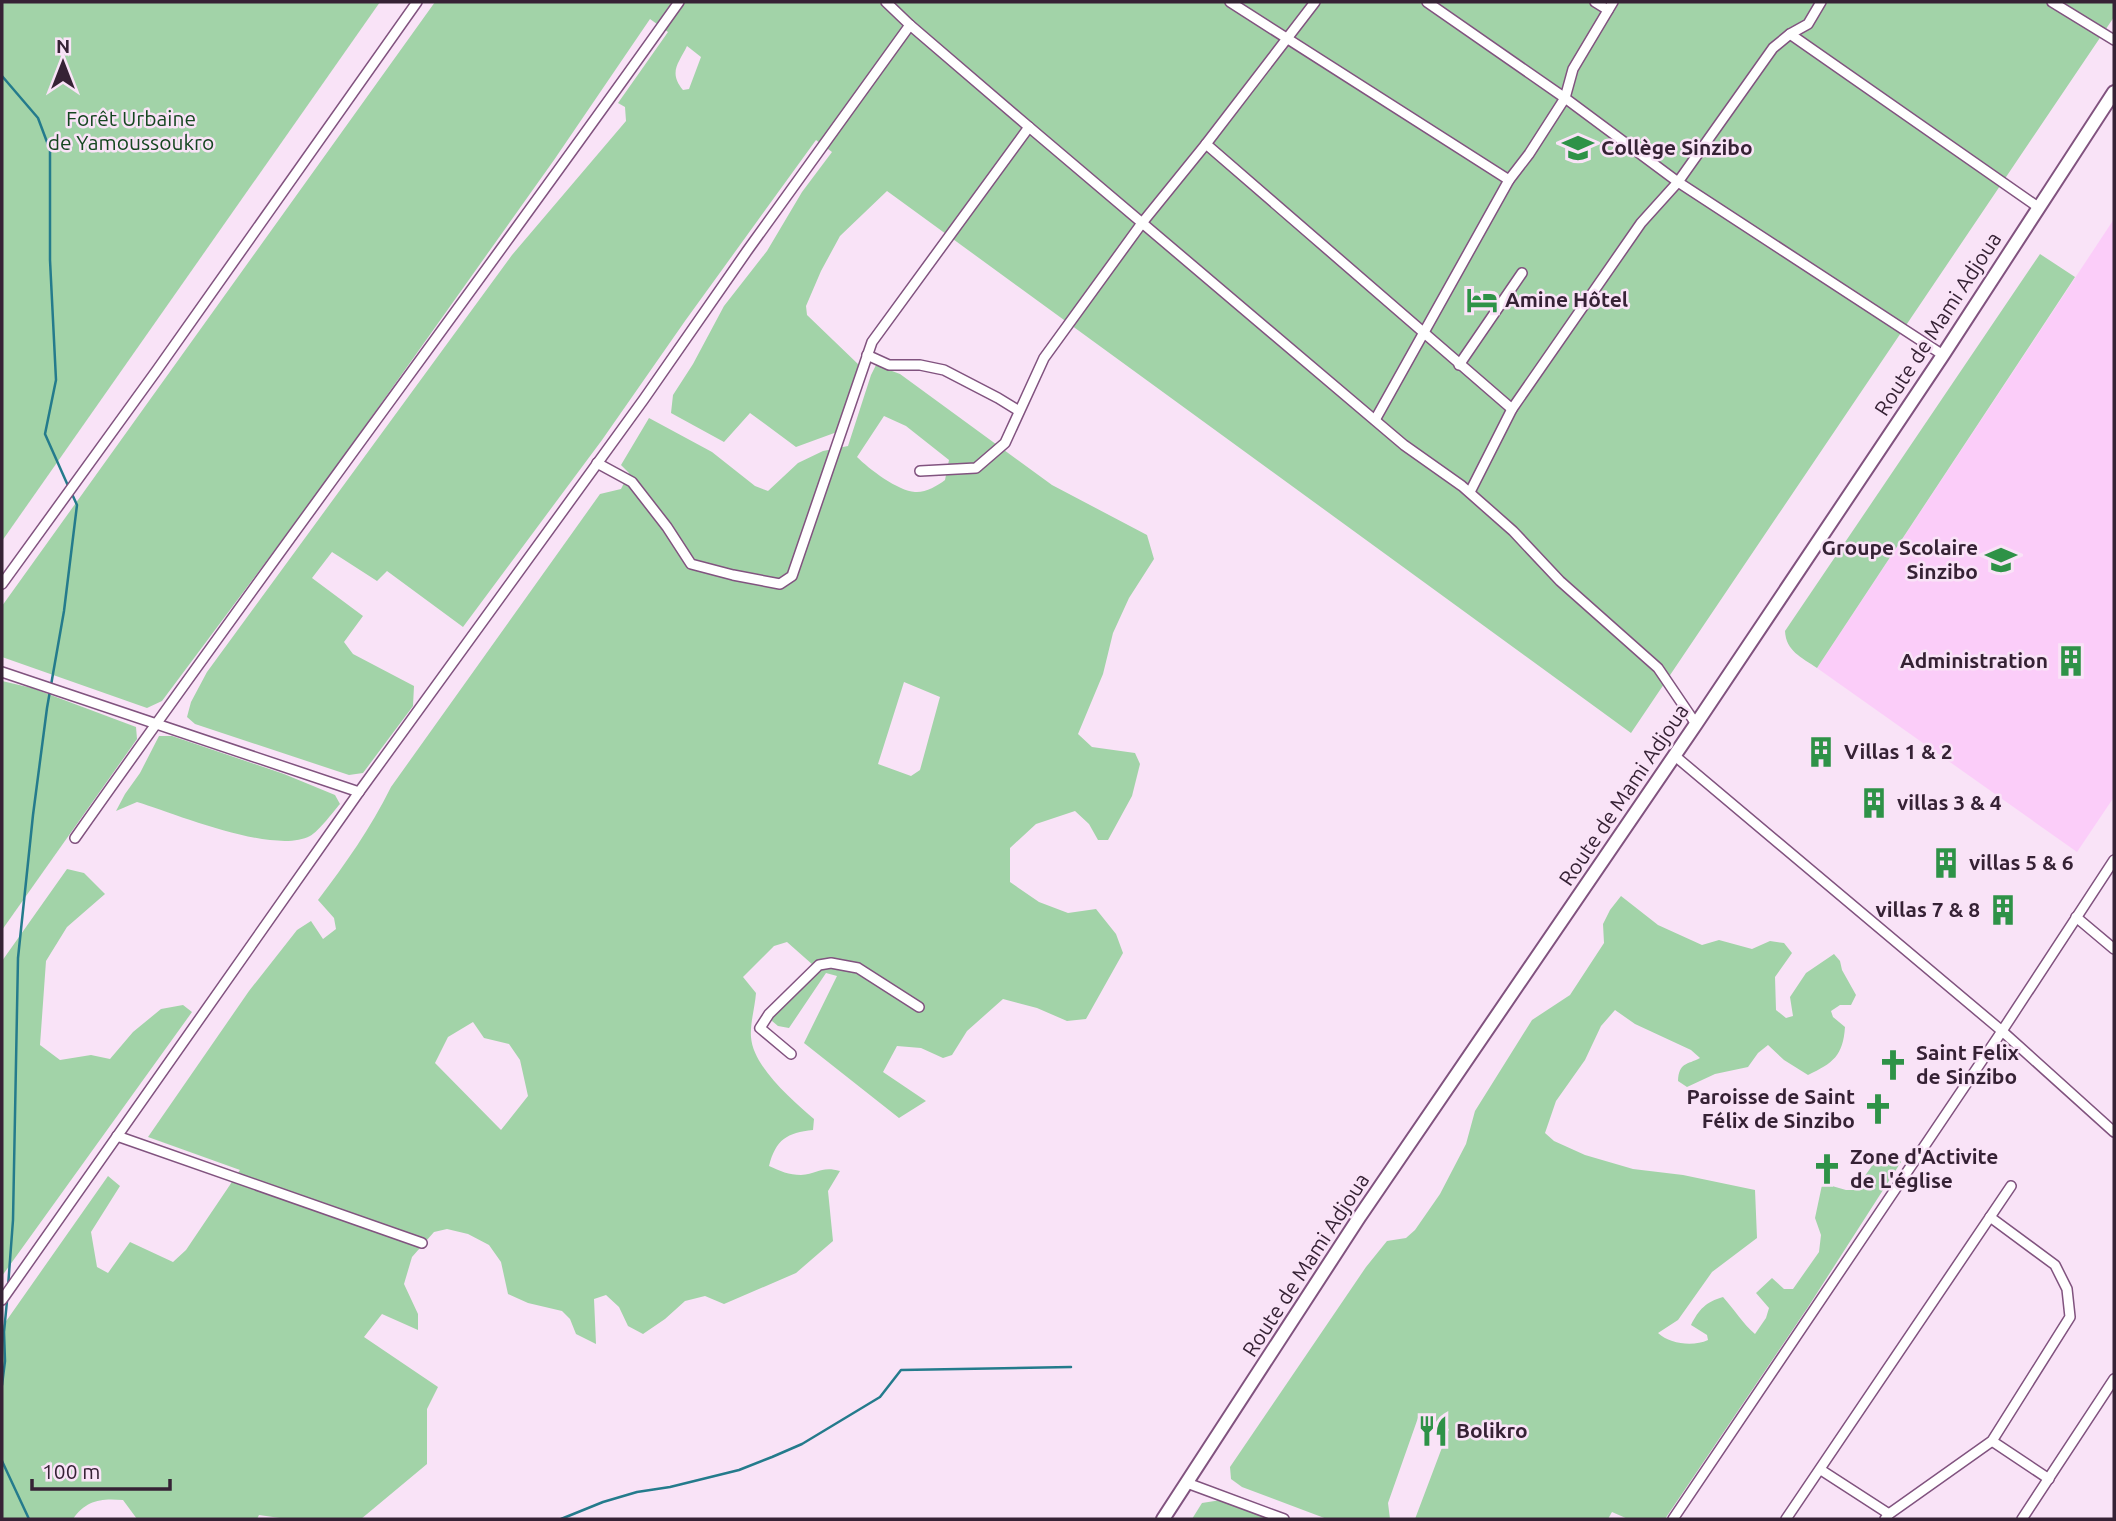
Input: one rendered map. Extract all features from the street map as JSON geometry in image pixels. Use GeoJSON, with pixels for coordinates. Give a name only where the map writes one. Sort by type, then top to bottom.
{"type":"FeatureCollection","features":[{"type":"Feature","properties":{"kind":"street"},"geometry":{"type":"LineString","coordinates":[[2,584],[417,2]]}},
{"type":"Feature","properties":{"kind":"street"},"geometry":{"type":"LineString","coordinates":[[75,838],[679,2]]}},
{"type":"Feature","properties":{"kind":"street"},"geometry":{"type":"LineString","coordinates":[[886,2],[1404,445],[1470,492],[1513,531],[1560,581],[1658,668],[1696,724]]}},
{"type":"Feature","properties":{"kind":"street"},"geometry":{"type":"LineString","coordinates":[[1230,2],[1509,180]]}},
{"type":"Feature","properties":{"kind":"street"},"geometry":{"type":"LineString","coordinates":[[920,471],[976,468],[1005,443],[1044,358],[1142,223],[1206,145],[1315,2]]}},
{"type":"Feature","properties":{"kind":"street"},"geometry":{"type":"LineString","coordinates":[[1427,2],[1565,98],[1678,182],[1942,355]]}},
{"type":"Feature","properties":{"kind":"street"},"geometry":{"type":"LineString","coordinates":[[1375,420],[1509,180],[1565,98],[1573,69],[1611,6],[1595,2]]}},
{"type":"Feature","properties":{"kind":"street"},"geometry":{"type":"LineString","coordinates":[[1470,492],[1512,410],[1641,223],[1678,182],[1773,48],[1808,24],[1821,2]]}},
{"type":"Feature","properties":{"kind":"street"},"geometry":{"type":"LineString","coordinates":[[2052,2],[2114,40]]}},
{"type":"Feature","properties":{"kind":"street"},"geometry":{"type":"LineString","coordinates":[[2,1300],[359,792],[910,25]]}},
{"type":"Feature","properties":{"kind":"street"},"geometry":{"type":"LineString","coordinates":[[1790,34],[2038,207]]}},
{"type":"Feature","properties":{"kind":"street","name":"Route de Mami Adjoua"},"geometry":{"type":"LineString","coordinates":[[1163,1519],[1360,1216],[1696,724],[2114,92]]}},
{"type":"Feature","properties":{"kind":"street"},"geometry":{"type":"LineString","coordinates":[[597,463],[632,482],[667,527],[691,564],[780,584],[792,576],[872,342],[1029,127]]}},
{"type":"Feature","properties":{"kind":"street"},"geometry":{"type":"LineString","coordinates":[[1206,145],[1512,410]]}},
{"type":"Feature","properties":{"kind":"street"},"geometry":{"type":"LineString","coordinates":[[1459,365],[1522,273]]}},
{"type":"Feature","properties":{"kind":"street"},"geometry":{"type":"LineString","coordinates":[[867,355],[889,365],[920,365],[944,370],[1019,411]]}},
{"type":"Feature","properties":{"kind":"street"},"geometry":{"type":"LineString","coordinates":[[2,673],[359,792]]}},
{"type":"Feature","properties":{"kind":"street"},"geometry":{"type":"LineString","coordinates":[[1675,755],[2001,1031],[2114,1132]]}},
{"type":"Feature","properties":{"kind":"street"},"geometry":{"type":"LineString","coordinates":[[1673,1519],[2114,860]]}},
{"type":"Feature","properties":{"kind":"street"},"geometry":{"type":"LineString","coordinates":[[2076,917],[2114,949]]}},
{"type":"Feature","properties":{"kind":"street"},"geometry":{"type":"LineString","coordinates":[[791,1054],[761,1028],[769,1014],[819,965],[831,962],[858,968],[919,1007]]}},
{"type":"Feature","properties":{"kind":"street"},"geometry":{"type":"LineString","coordinates":[[117,1136],[422,1243]]}},
{"type":"Feature","properties":{"kind":"street"},"geometry":{"type":"LineString","coordinates":[[1786,1519],[2011,1186]]}},
{"type":"Feature","properties":{"kind":"street"},"geometry":{"type":"LineString","coordinates":[[1821,1470],[1887,1517],[1992,1441],[2070,1317],[2067,1289],[2055,1265],[1990,1217]]}},
{"type":"Feature","properties":{"kind":"street"},"geometry":{"type":"LineString","coordinates":[[2022,1519],[2114,1379]]}},
{"type":"Feature","properties":{"kind":"street"},"geometry":{"type":"LineString","coordinates":[[1992,1441],[2049,1479]]}},
{"type":"Feature","properties":{"kind":"street"},"geometry":{"type":"LineString","coordinates":[[1187,1483],[1284,1519]]}},
{"type":"Feature","properties":{"kind":"shaded area","name":"Groupe Scolaire Sinzibo"},"geometry":{"type":"Polygon","coordinates":[[[2114,219],[2114,797],[2077,852],[1817,668],[2114,219]]]}},
{"type":"Feature","properties":{"kind":"green space","name":"Forêt Urbaine de Yamoussoukro"},"geometry":{"type":"Polygon","coordinates":[[[2,2],[380,2],[2,541],[2,2]]]}},
{"type":"Feature","properties":{"kind":"green space"},"geometry":{"type":"Polygon","coordinates":[[[435,2],[2114,2],[2114,17],[1631,733],[887,191],[840,236],[806,306],[807,315],[859,365],[837,432],[796,447],[750,413],[724,442],[671,413],[673,395],[724,306],[767,251],[802,192],[832,152],[816,140],[602,440],[463,627],[387,571],[377,581],[332,552],[312,578],[363,616],[344,642],[353,654],[414,686],[413,706],[363,773],[349,775],[195,724],[187,717],[191,702],[207,672],[512,255],[626,121],[625,107],[618,103],[668,32],[650,19],[554,160],[321,488],[162,701],[147,708],[2,657],[2,606],[435,2]],[[687,46],[676,68],[676,78],[683,90],[689,89],[701,57],[687,46]]]}},
{"type":"Feature","properties":{"kind":"green space"},"geometry":{"type":"Polygon","coordinates":[[[2040,254],[2075,277],[1817,668],[1791,649],[1785,631],[2040,254]]]}},
{"type":"Feature","properties":{"kind":"green space"},"geometry":{"type":"Polygon","coordinates":[[[876,365],[900,374],[1052,485],[1147,535],[1154,559],[1129,598],[1113,633],[1103,674],[1078,734],[1092,747],[1135,753],[1140,764],[1132,796],[1108,840],[1098,840],[1089,824],[1075,811],[1036,824],[1010,848],[1010,882],[1039,902],[1068,913],[1096,909],[1116,934],[1123,953],[1086,1019],[1067,1021],[1037,1008],[1003,999],[967,1031],[952,1055],[943,1058],[921,1048],[897,1046],[883,1072],[926,1101],[899,1118],[804,1043],[837,976],[826,973],[789,1028],[778,1026],[772,1021],[773,1014],[813,965],[787,942],[774,946],[743,977],[756,993],[751,1032],[753,1048],[775,1082],[814,1119],[813,1130],[796,1133],[779,1144],[769,1166],[797,1175],[828,1169],[840,1171],[828,1191],[833,1241],[796,1273],[724,1304],[705,1296],[685,1301],[643,1334],[628,1326],[619,1307],[606,1295],[594,1299],[596,1344],[576,1334],[570,1319],[562,1311],[528,1303],[508,1294],[501,1262],[489,1245],[468,1234],[447,1229],[434,1232],[412,1257],[404,1284],[418,1314],[418,1330],[382,1314],[364,1337],[438,1387],[427,1409],[427,1464],[361,1519],[287,1519],[259,1515],[257,1519],[137,1519],[123,1500],[108,1499],[89,1504],[73,1519],[2,1519],[2,1327],[108,1176],[120,1186],[91,1232],[97,1267],[108,1273],[130,1242],[173,1262],[186,1250],[240,1170],[148,1137],[249,991],[297,930],[311,921],[323,939],[336,929],[334,918],[318,900],[357,845],[391,787],[600,494],[621,489],[629,473],[621,465],[649,418],[712,452],[755,486],[768,491],[798,463],[823,451],[848,446],[876,365]],[[884,416],[857,457],[884,479],[908,491],[923,491],[945,480],[949,460],[906,426],[884,416]],[[904,682],[878,764],[911,776],[920,770],[940,697],[904,682]],[[473,1022],[448,1037],[435,1063],[501,1130],[528,1096],[520,1060],[509,1044],[484,1038],[473,1022]]]}},
{"type":"Feature","properties":{"kind":"green space"},"geometry":{"type":"Polygon","coordinates":[[[2,681],[32,688],[136,727],[137,739],[2,930],[2,681]]]}},
{"type":"Feature","properties":{"kind":"green space"},"geometry":{"type":"Polygon","coordinates":[[[159,736],[172,736],[284,774],[335,795],[340,804],[314,834],[294,840],[250,837],[225,831],[137,802],[116,811],[159,736]]]}},
{"type":"Feature","properties":{"kind":"green space"},"geometry":{"type":"Polygon","coordinates":[[[67,869],[84,873],[105,894],[67,927],[46,961],[40,1045],[60,1060],[91,1055],[110,1059],[133,1032],[161,1009],[183,1005],[192,1012],[2,1276],[2,961],[67,869]]]}},
{"type":"Feature","properties":{"kind":"green space"},"geometry":{"type":"Polygon","coordinates":[[[1621,896],[1658,925],[1702,945],[1719,940],[1752,949],[1770,941],[1784,943],[1792,953],[1775,977],[1776,1010],[1786,1018],[1793,1016],[1790,997],[1806,973],[1834,954],[1856,995],[1851,1005],[1840,1005],[1831,1011],[1833,1017],[1845,1027],[1844,1037],[1839,1052],[1817,1071],[1808,1075],[1784,1060],[1768,1045],[1748,1067],[1715,1074],[1687,1087],[1678,1081],[1680,1070],[1684,1065],[1700,1058],[1691,1050],[1635,1024],[1615,1010],[1601,1026],[1585,1060],[1556,1101],[1545,1133],[1554,1141],[1585,1155],[1633,1169],[1683,1175],[1755,1190],[1757,1238],[1712,1272],[1678,1320],[1658,1333],[1669,1340],[1682,1343],[1708,1340],[1707,1335],[1691,1325],[1704,1307],[1723,1297],[1755,1334],[1769,1308],[1756,1293],[1772,1278],[1784,1289],[1793,1289],[1819,1252],[1821,1235],[1815,1218],[1822,1185],[1855,1190],[1881,1153],[1892,1153],[1901,1162],[1808,1307],[1665,1519],[1628,1519],[1612,1512],[1608,1519],[1415,1519],[1449,1429],[1419,1415],[1388,1503],[1390,1519],[1327,1519],[1242,1487],[1231,1479],[1230,1467],[1366,1267],[1387,1241],[1406,1238],[1415,1230],[1440,1194],[1466,1144],[1475,1111],[1532,1020],[1570,995],[1604,943],[1603,924],[1621,896]]]}},
{"type":"Feature","properties":{"kind":"green space"},"geometry":{"type":"Polygon","coordinates":[[[1221,1500],[1270,1519],[1192,1519],[1202,1503],[1221,1500]]]}},
{"type":"Feature","properties":{"kind":"waterway"},"geometry":{"type":"LineString","coordinates":[[2,76],[38,118],[50,150],[50,260],[56,380],[45,434],[69,488]]}},
{"type":"Feature","properties":{"kind":"waterway"},"geometry":{"type":"LineString","coordinates":[[8,1287],[13,1220],[18,958],[33,815],[77,505],[72,494]]}},
{"type":"Feature","properties":{"kind":"waterway"},"geometry":{"type":"LineString","coordinates":[[2,1385],[7,1301]]}},
{"type":"Feature","properties":{"kind":"waterway"},"geometry":{"type":"LineString","coordinates":[[561,1519],[637,1492],[739,1470],[802,1444],[880,1397],[901,1370],[1071,1367]]}},
{"type":"Feature","properties":{"kind":"waterway"},"geometry":{"type":"LineString","coordinates":[[2,1461],[29,1519]]}},
{"type":"Feature","properties":{"kind":"place","name":"Collège Sinzibo"},"geometry":{"type":"Point","coordinates":[1578,148]}},
{"type":"Feature","properties":{"kind":"place","name":"Amine Hôtel"},"geometry":{"type":"Point","coordinates":[1482,300]}},
{"type":"Feature","properties":{"kind":"place","name":"Groupe Scolaire Sinzibo"},"geometry":{"type":"Point","coordinates":[2001,560]}},
{"type":"Feature","properties":{"kind":"place","name":"Administration"},"geometry":{"type":"Point","coordinates":[2071,661]}},
{"type":"Feature","properties":{"kind":"place","name":"Villas 1 & 2"},"geometry":{"type":"Point","coordinates":[1821,752]}},
{"type":"Feature","properties":{"kind":"place","name":"villas 3 & 4"},"geometry":{"type":"Point","coordinates":[1874,803]}},
{"type":"Feature","properties":{"kind":"place","name":"villas 5 & 6"},"geometry":{"type":"Point","coordinates":[1946,863]}},
{"type":"Feature","properties":{"kind":"place","name":"villas 7 & 8"},"geometry":{"type":"Point","coordinates":[2003,910]}},
{"type":"Feature","properties":{"kind":"place","name":"Saint Felix de Sinzibo"},"geometry":{"type":"Point","coordinates":[1893,1065]}},
{"type":"Feature","properties":{"kind":"place","name":"Paroisse de Saint Félix de Sinzibo"},"geometry":{"type":"Point","coordinates":[1878,1109]}},
{"type":"Feature","properties":{"kind":"place","name":"Zone d'Activite de L'église"},"geometry":{"type":"Point","coordinates":[1827,1169]}},
{"type":"Feature","properties":{"kind":"place","name":"Bolikro"},"geometry":{"type":"Point","coordinates":[1433,1431]}}]}
